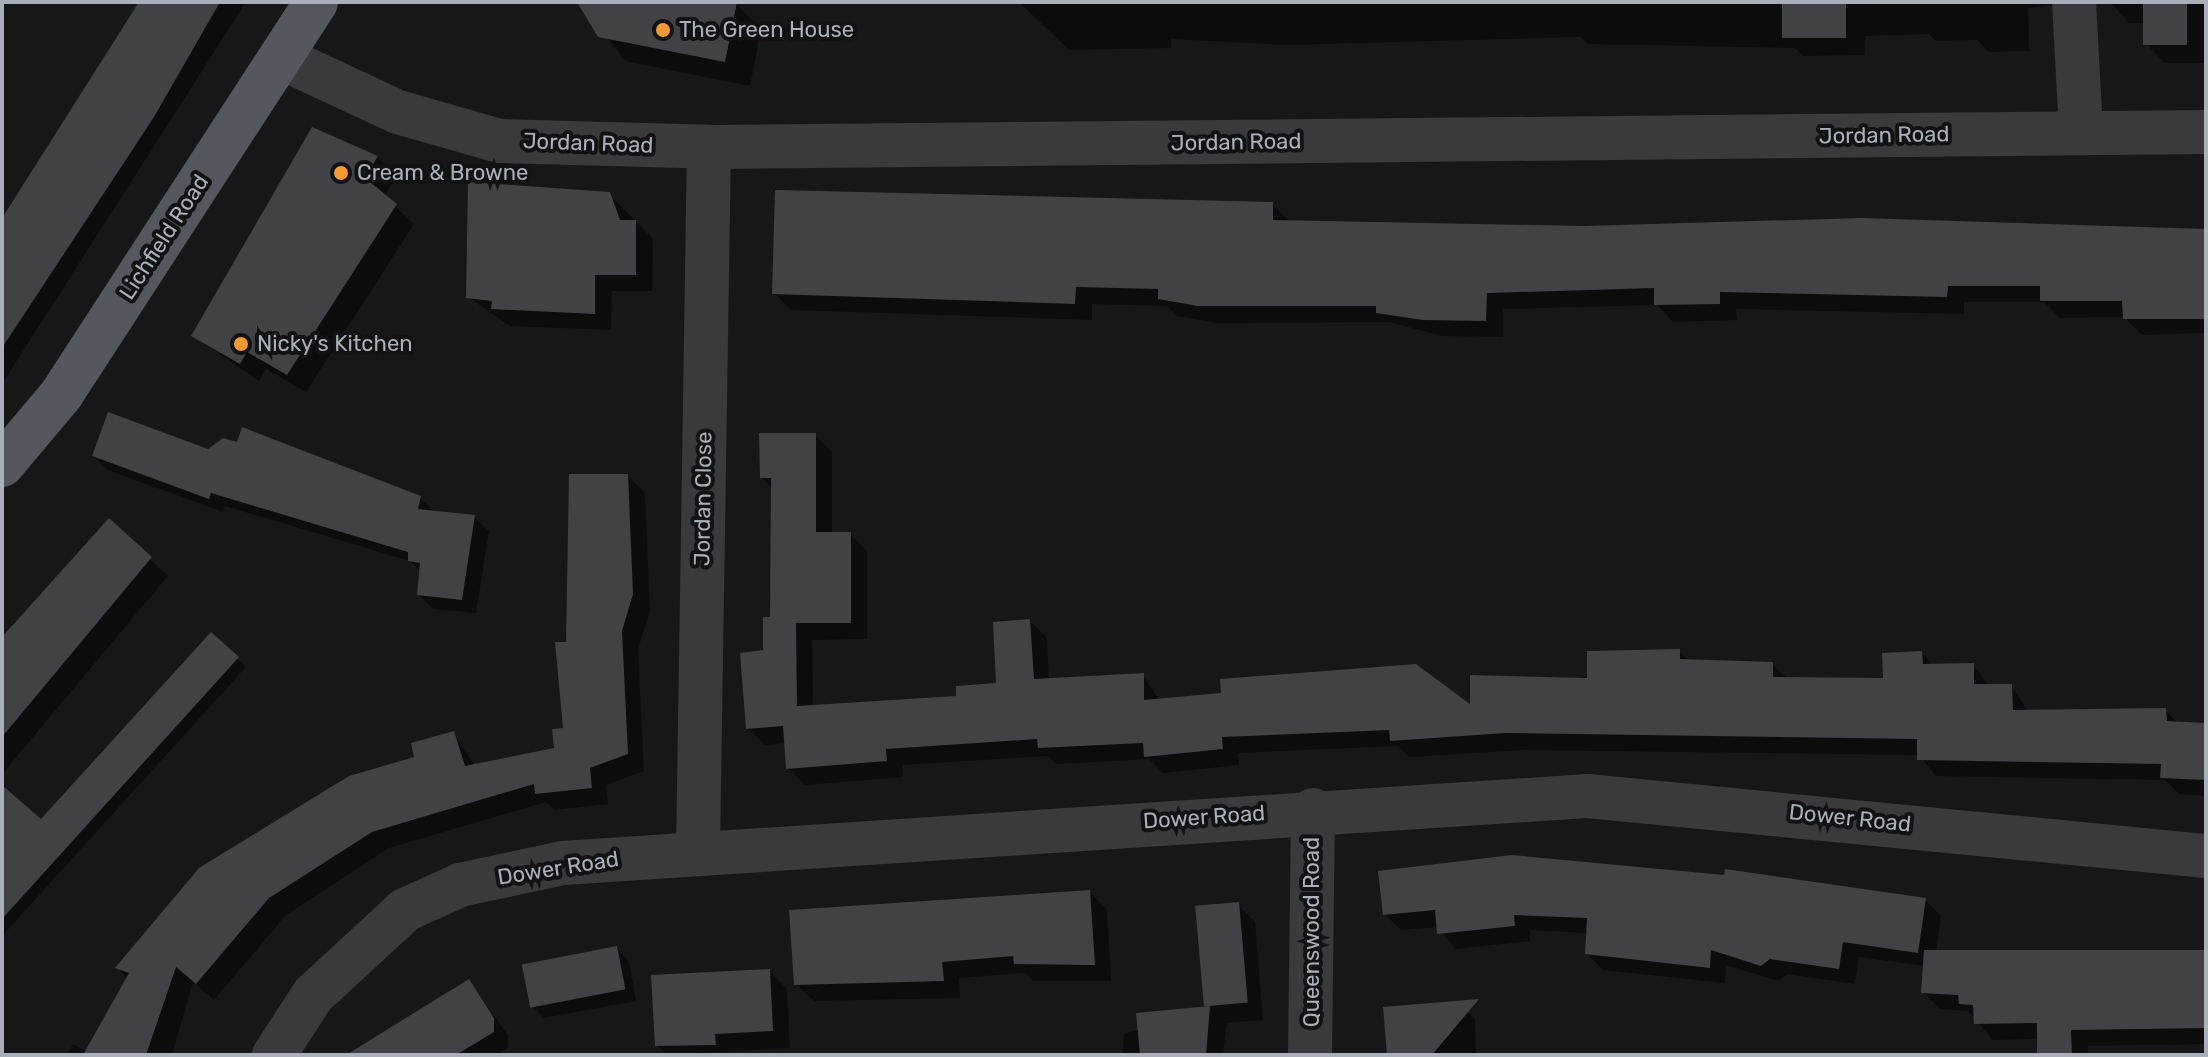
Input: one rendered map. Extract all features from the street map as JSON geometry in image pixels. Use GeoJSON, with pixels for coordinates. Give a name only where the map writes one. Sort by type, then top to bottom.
{"type":"FeatureCollection","features":[{"type":"Feature","properties":{"kind":"main road","name":"Lichfield Road"},"geometry":{"type":"LineString","coordinates":[[2,465],[61,395],[316,2]]}},
{"type":"Feature","properties":{"kind":"street"},"geometry":{"type":"LineString","coordinates":[[2074,2],[2081,133]]}},
{"type":"Feature","properties":{"kind":"street","name":"Jordan Road"},"geometry":{"type":"LineString","coordinates":[[282,58],[451,132],[499,141],[709,147],[2206,132]]}},
{"type":"Feature","properties":{"kind":"street","name":"Jordan Close"},"geometry":{"type":"LineString","coordinates":[[698,852],[709,147]]}},
{"type":"Feature","properties":{"kind":"street","name":"Dower Road"},"geometry":{"type":"LineString","coordinates":[[274,1055],[313,995],[405,910],[509,873],[698,852],[1313,810],[1587,796],[2206,856]]}},
{"type":"Feature","properties":{"kind":"street","name":"Queenswood Road"},"geometry":{"type":"LineString","coordinates":[[1310,1055],[1313,810]]}},
{"type":"Feature","properties":{"kind":"building"},"geometry":{"type":"Polygon","coordinates":[[[139,2],[220,2],[154,117],[2,348],[2,218],[139,2]]]}},
{"type":"Feature","properties":{"kind":"building","name":"The Green House"},"geometry":{"type":"Polygon","coordinates":[[[577,2],[737,2],[725,62],[598,37],[577,2]]]}},
{"type":"Feature","properties":{"kind":"building"},"geometry":{"type":"Polygon","coordinates":[[[1782,2],[1846,2],[1846,38],[1782,38],[1782,2]]]}},
{"type":"Feature","properties":{"kind":"building"},"geometry":{"type":"Polygon","coordinates":[[[2143,2],[2187,2],[2187,45],[2143,45],[2143,2]]]}},
{"type":"Feature","properties":{"kind":"building"},"geometry":{"type":"Polygon","coordinates":[[[312,127],[378,156],[365,178],[397,204],[287,375],[247,352],[240,364],[191,336],[312,127]]]}},
{"type":"Feature","properties":{"kind":"building"},"geometry":{"type":"Polygon","coordinates":[[[468,182],[610,192],[620,220],[636,220],[636,275],[595,275],[595,314],[491,309],[492,301],[466,298],[468,182]]]}},
{"type":"Feature","properties":{"kind":"building"},"geometry":{"type":"Polygon","coordinates":[[[775,190],[1273,202],[1273,220],[1583,226],[1862,218],[2206,229],[2206,319],[2123,319],[2122,301],[2040,301],[2040,286],[1948,286],[1947,297],[1720,292],[1720,304],[1654,305],[1654,288],[1487,293],[1486,321],[1423,320],[1376,313],[1376,306],[1198,306],[1158,299],[1158,289],[1076,287],[1075,304],[772,294],[775,190]]]}},
{"type":"Feature","properties":{"kind":"building"},"geometry":{"type":"Polygon","coordinates":[[[108,412],[208,449],[223,438],[237,442],[242,427],[421,496],[418,509],[475,515],[462,600],[417,595],[420,563],[408,561],[408,552],[211,493],[209,499],[92,456],[108,412]]]}},
{"type":"Feature","properties":{"kind":"building"},"geometry":{"type":"Polygon","coordinates":[[[759,433],[816,433],[816,532],[851,532],[851,623],[796,623],[797,706],[956,696],[956,686],[996,683],[993,622],[1030,619],[1034,679],[1144,673],[1144,700],[1221,693],[1220,679],[1416,664],[1470,704],[1470,675],[1587,678],[1587,651],[1680,649],[1680,659],[1773,662],[1773,677],[1883,678],[1882,653],[1922,651],[1923,664],[1974,663],[1974,684],[2012,684],[2013,710],[2166,708],[2167,721],[2206,723],[2206,780],[2160,778],[2161,764],[1917,760],[1917,739],[1505,733],[1390,741],[1389,730],[1222,737],[1223,749],[1144,757],[1143,743],[1038,748],[1037,739],[886,749],[887,761],[786,769],[783,726],[746,729],[740,653],[763,650],[763,617],[770,617],[771,478],[760,478],[759,433]]]}},
{"type":"Feature","properties":{"kind":"building"},"geometry":{"type":"Polygon","coordinates":[[[569,474],[628,474],[633,594],[622,631],[628,754],[590,768],[592,788],[535,794],[534,784],[372,832],[269,898],[196,984],[176,967],[146,1055],[83,1055],[129,973],[115,968],[199,868],[349,776],[414,757],[411,743],[454,731],[465,766],[554,748],[552,729],[563,728],[555,642],[566,642],[569,474]]]}},
{"type":"Feature","properties":{"kind":"building"},"geometry":{"type":"Polygon","coordinates":[[[109,518],[152,557],[2,737],[2,637],[109,518]]]}},
{"type":"Feature","properties":{"kind":"building"},"geometry":{"type":"Polygon","coordinates":[[[211,632],[239,657],[2,919],[2,785],[41,819],[211,632]]]}},
{"type":"Feature","properties":{"kind":"building"},"geometry":{"type":"Polygon","coordinates":[[[1512,855],[1724,875],[1725,869],[1926,898],[1918,953],[1843,942],[1839,969],[1770,959],[1761,966],[1711,950],[1710,968],[1585,954],[1587,918],[1514,915],[1515,926],[1437,934],[1435,910],[1383,915],[1378,871],[1512,855]]]}},
{"type":"Feature","properties":{"kind":"building"},"geometry":{"type":"Polygon","coordinates":[[[1090,890],[1095,965],[1014,964],[1013,956],[942,962],[944,981],[794,985],[789,910],[1090,890]]]}},
{"type":"Feature","properties":{"kind":"building"},"geometry":{"type":"Polygon","coordinates":[[[1239,902],[1248,1003],[1204,1006],[1195,906],[1239,902]]]}},
{"type":"Feature","properties":{"kind":"building"},"geometry":{"type":"Polygon","coordinates":[[[617,946],[625,989],[530,1008],[522,965],[617,946]]]}},
{"type":"Feature","properties":{"kind":"building"},"geometry":{"type":"Polygon","coordinates":[[[1924,950],[2206,950],[2206,1028],[2071,1030],[2072,1055],[2037,1055],[2037,1023],[1974,1024],[1973,1005],[1959,1004],[1958,995],[1921,993],[1924,950]]]}},
{"type":"Feature","properties":{"kind":"building"},"geometry":{"type":"Polygon","coordinates":[[[770,969],[773,1031],[715,1034],[716,1045],[655,1046],[651,975],[770,969]]]}},
{"type":"Feature","properties":{"kind":"building"},"geometry":{"type":"Polygon","coordinates":[[[469,979],[494,1018],[494,1032],[456,1055],[346,1055],[469,979]]]}},
{"type":"Feature","properties":{"kind":"building"},"geometry":{"type":"Polygon","coordinates":[[[1479,999],[1432,1055],[1387,1055],[1383,1007],[1479,999]]]}},
{"type":"Feature","properties":{"kind":"building"},"geometry":{"type":"Polygon","coordinates":[[[1210,1006],[1206,1055],[1140,1055],[1136,1013],[1210,1006]]]}},
{"type":"Feature","properties":{"kind":"place","name":"The Green House"},"geometry":{"type":"Point","coordinates":[663,30]}},
{"type":"Feature","properties":{"kind":"place","name":"Cream & Browne"},"geometry":{"type":"Point","coordinates":[341,173]}},
{"type":"Feature","properties":{"kind":"place","name":"Nicky's Kitchen"},"geometry":{"type":"Point","coordinates":[241,344]}}]}
